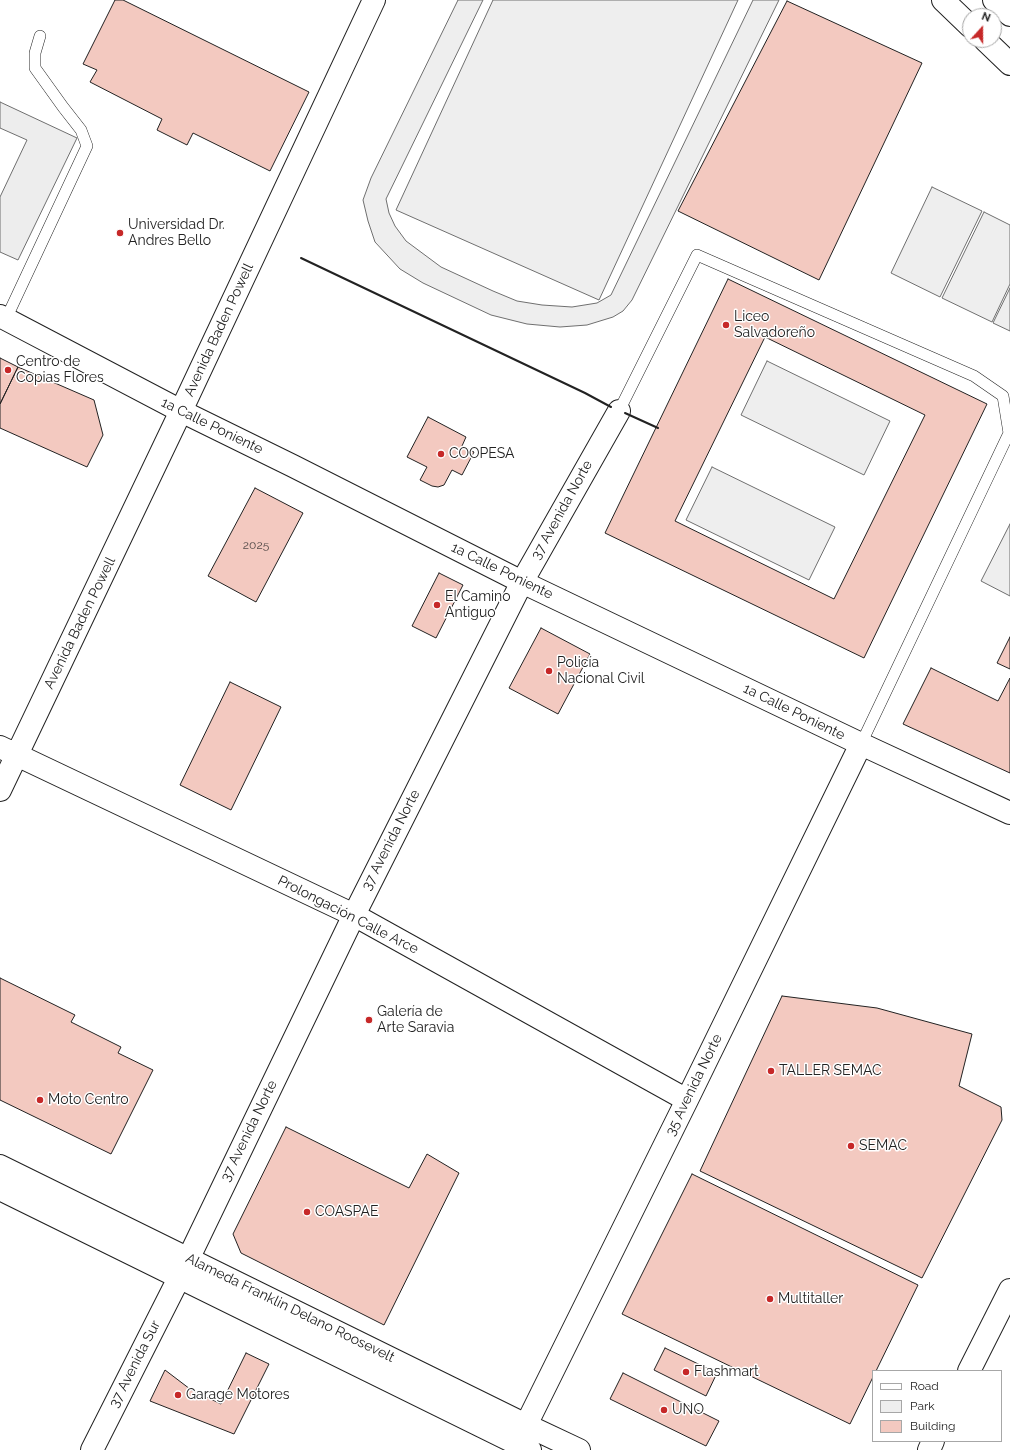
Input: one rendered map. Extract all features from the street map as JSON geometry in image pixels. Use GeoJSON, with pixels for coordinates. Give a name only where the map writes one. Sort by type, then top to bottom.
{"type":"FeatureCollection","features":[{"type":"Feature","properties":{"kind":"street","name":"Avenida Baden Powell"},"geometry":{"type":"LineString","coordinates":[[0,790],[8,751],[181,411],[374,0]]}},
{"type":"Feature","properties":{"kind":"street"},"geometry":{"type":"LineString","coordinates":[[943,0],[962,18]]}},
{"type":"Feature","properties":{"kind":"street"},"geometry":{"type":"LineString","coordinates":[[994,0],[1010,15]]}},
{"type":"Feature","properties":{"kind":"street"},"geometry":{"type":"LineString","coordinates":[[993,48],[1010,64]]}},
{"type":"Feature","properties":{"kind":"street","name":"1a Calle Poniente"},"geometry":{"type":"LineString","coordinates":[[3,318],[181,411],[294,466],[522,582],[861,744],[1010,813]]}},
{"type":"Feature","properties":{"kind":"street","name":"37 Avenida Norte"},"geometry":{"type":"LineString","coordinates":[[179,1278],[354,915],[522,582],[619,410]]}},
{"type":"Feature","properties":{"kind":"street","name":"35 Avenida Norte"},"geometry":{"type":"LineString","coordinates":[[524,1443],[688,1100],[861,744]]}},
{"type":"Feature","properties":{"kind":"street","name":"Prolongación Calle Arce"},"geometry":{"type":"LineString","coordinates":[[8,751],[354,915],[688,1100]]}},
{"type":"Feature","properties":{"kind":"street","name":"Alameda Franklin Delano Roosevelt"},"geometry":{"type":"LineString","coordinates":[[0,1166],[188,1258],[524,1443]]}},
{"type":"Feature","properties":{"kind":"street","name":"Alameda Franklin Delano Roosevelt"},"geometry":{"type":"LineString","coordinates":[[0,1189],[179,1278],[524,1443],[579,1450]]}},
{"type":"Feature","properties":{"kind":"street","name":"37 Avenida Sur"},"geometry":{"type":"LineString","coordinates":[[92,1450],[179,1278]]}},
{"type":"Feature","properties":{"kind":"street"},"geometry":{"type":"LineString","coordinates":[[970,1370],[1010,1290]]}},
{"type":"Feature","properties":{"kind":"lane"},"geometry":{"type":"LineString","coordinates":[[3,318],[87,146],[81,130],[36,68],[34,54],[40,36]]}},
{"type":"Feature","properties":{"kind":"lane"},"geometry":{"type":"LineString","coordinates":[[619,410],[697,255],[974,376],[1003,396],[1009,433],[861,744]]}},
{"type":"Feature","properties":{"kind":"green space"},"geometry":{"type":"Polygon","coordinates":[[[458,0],[483,0],[386,199],[389,213],[395,226],[406,241],[441,267],[517,301],[542,305],[572,307],[597,303],[611,295],[753,0],[779,0],[632,300],[623,311],[613,317],[587,325],[560,327],[527,324],[491,315],[423,283],[400,269],[375,242],[363,200],[371,178],[458,0]]]}},
{"type":"Feature","properties":{"kind":"green space"},"geometry":{"type":"Polygon","coordinates":[[[493,0],[738,0],[599,300],[396,210],[493,0]]]}},
{"type":"Feature","properties":{"kind":"green space"},"geometry":{"type":"Polygon","coordinates":[[[932,187],[982,211],[940,297],[891,273],[932,187]]]}},
{"type":"Feature","properties":{"kind":"green space"},"geometry":{"type":"Polygon","coordinates":[[[984,212],[1010,225],[1010,284],[992,322],[942,298],[984,212]]]}},
{"type":"Feature","properties":{"kind":"green space"},"geometry":{"type":"Polygon","coordinates":[[[1010,288],[1010,331],[993,323],[1010,288]]]}},
{"type":"Feature","properties":{"kind":"green space"},"geometry":{"type":"Polygon","coordinates":[[[767,361],[890,421],[864,475],[741,415],[767,361]]]}},
{"type":"Feature","properties":{"kind":"green space"},"geometry":{"type":"Polygon","coordinates":[[[712,467],[835,527],[809,580],[686,520],[712,467]]]}},
{"type":"Feature","properties":{"kind":"green space"},"geometry":{"type":"Polygon","coordinates":[[[1010,524],[1010,596],[981,581],[1010,524]]]}},
{"type":"Feature","properties":{"kind":"shaded area"},"geometry":{"type":"Polygon","coordinates":[[[0,102],[77,138],[18,260],[0,252],[0,197],[27,140],[0,128],[0,102]]]}},
{"type":"Feature","properties":{"kind":"building"},"geometry":{"type":"Polygon","coordinates":[[[115,0],[123,0],[309,92],[270,171],[193,133],[187,145],[157,130],[162,119],[90,82],[97,70],[83,64],[115,0]]]}},
{"type":"Feature","properties":{"kind":"building"},"geometry":{"type":"Polygon","coordinates":[[[787,1],[922,63],[819,280],[678,211],[787,1]]]}},
{"type":"Feature","properties":{"kind":"building"},"geometry":{"type":"Polygon","coordinates":[[[728,279],[987,404],[864,658],[605,533],[728,279]],[[765,337],[675,521],[834,599],[925,415],[765,337]]]}},
{"type":"Feature","properties":{"kind":"building"},"geometry":{"type":"Polygon","coordinates":[[[0,358],[18,367],[0,404],[0,358]]]}},
{"type":"Feature","properties":{"kind":"building"},"geometry":{"type":"Polygon","coordinates":[[[18,367],[94,400],[103,435],[87,467],[0,428],[0,404],[18,367]]]}},
{"type":"Feature","properties":{"kind":"building","name":"COOPESA"},"geometry":{"type":"Polygon","coordinates":[[[428,417],[466,437],[462,446],[474,452],[462,475],[452,470],[444,485],[438,487],[432,486],[420,480],[427,467],[407,457],[428,417]]]}},
{"type":"Feature","properties":{"kind":"building"},"geometry":{"type":"Polygon","coordinates":[[[255,488],[303,513],[256,602],[208,576],[255,488]]]}},
{"type":"Feature","properties":{"kind":"building","name":"El Camino Antiguo"},"geometry":{"type":"Polygon","coordinates":[[[439,573],[463,585],[436,638],[412,626],[439,573]]]}},
{"type":"Feature","properties":{"kind":"building","name":"Policía Nacional Civil"},"geometry":{"type":"Polygon","coordinates":[[[541,628],[590,654],[558,714],[509,688],[541,628]]]}},
{"type":"Feature","properties":{"kind":"building"},"geometry":{"type":"Polygon","coordinates":[[[1010,637],[1010,669],[997,663],[1010,637]]]}},
{"type":"Feature","properties":{"kind":"building"},"geometry":{"type":"Polygon","coordinates":[[[931,668],[998,701],[1010,678],[1010,773],[903,724],[931,668]]]}},
{"type":"Feature","properties":{"kind":"building"},"geometry":{"type":"Polygon","coordinates":[[[230,682],[281,707],[231,810],[180,785],[230,682]]]}},
{"type":"Feature","properties":{"kind":"building"},"geometry":{"type":"Polygon","coordinates":[[[0,978],[75,1015],[71,1022],[121,1047],[118,1053],[153,1070],[111,1154],[0,1100],[0,978]]]}},
{"type":"Feature","properties":{"kind":"building","name":"SEMAC"},"geometry":{"type":"Polygon","coordinates":[[[782,996],[877,1008],[972,1034],[959,1086],[1001,1107],[1002,1120],[922,1278],[700,1171],[782,996]]]}},
{"type":"Feature","properties":{"kind":"building"},"geometry":{"type":"Polygon","coordinates":[[[286,1127],[409,1188],[427,1154],[459,1173],[384,1325],[241,1253],[233,1234],[286,1127]]]}},
{"type":"Feature","properties":{"kind":"building","name":"Multitaller"},"geometry":{"type":"Polygon","coordinates":[[[692,1174],[918,1285],[876,1370],[872,1370],[872,1379],[850,1424],[622,1314],[692,1174]]]}},
{"type":"Feature","properties":{"kind":"building","name":"Flashmart"},"geometry":{"type":"Polygon","coordinates":[[[665,1348],[717,1373],[706,1396],[654,1370],[665,1348]]]}},
{"type":"Feature","properties":{"kind":"building","name":"Garage Motores"},"geometry":{"type":"Polygon","coordinates":[[[246,1353],[269,1364],[234,1434],[150,1401],[165,1370],[190,1389],[221,1404],[246,1353]]]}},
{"type":"Feature","properties":{"kind":"building","name":"UNO"},"geometry":{"type":"Polygon","coordinates":[[[623,1373],[719,1421],[706,1446],[610,1399],[623,1373]]]}},
{"type":"Feature","properties":{"kind":"wall"},"geometry":{"type":"LineString","coordinates":[[301,258],[585,393],[611,407]]}},
{"type":"Feature","properties":{"kind":"wall"},"geometry":{"type":"LineString","coordinates":[[625,413],[658,428]]}},
{"type":"Feature","properties":{"kind":"place","name":"Universidad Dr. Andres Bello"},"geometry":{"type":"Point","coordinates":[120,233]}},
{"type":"Feature","properties":{"kind":"place","name":"Liceo Salvadoreño"},"geometry":{"type":"Point","coordinates":[726,325]}},
{"type":"Feature","properties":{"kind":"place","name":"Centro de Copias Flores"},"geometry":{"type":"Point","coordinates":[8,370]}},
{"type":"Feature","properties":{"kind":"place","name":"COOPESA"},"geometry":{"type":"Point","coordinates":[441,454]}},
{"type":"Feature","properties":{"kind":"place","name":"El Camino Antiguo"},"geometry":{"type":"Point","coordinates":[437,605]}},
{"type":"Feature","properties":{"kind":"place","name":"Policía Nacional Civil"},"geometry":{"type":"Point","coordinates":[549,671]}},
{"type":"Feature","properties":{"kind":"place","name":"Galería de Arte Saravia"},"geometry":{"type":"Point","coordinates":[369,1020]}},
{"type":"Feature","properties":{"kind":"place","name":"TALLER SEMAC"},"geometry":{"type":"Point","coordinates":[771,1071]}},
{"type":"Feature","properties":{"kind":"place","name":"Moto Centro"},"geometry":{"type":"Point","coordinates":[40,1100]}},
{"type":"Feature","properties":{"kind":"place","name":"SEMAC"},"geometry":{"type":"Point","coordinates":[851,1146]}},
{"type":"Feature","properties":{"kind":"place","name":"COASPAE"},"geometry":{"type":"Point","coordinates":[307,1212]}},
{"type":"Feature","properties":{"kind":"place","name":"Multitaller"},"geometry":{"type":"Point","coordinates":[770,1299]}},
{"type":"Feature","properties":{"kind":"place","name":"Flashmart"},"geometry":{"type":"Point","coordinates":[686,1372]}},
{"type":"Feature","properties":{"kind":"place","name":"Garage Motores"},"geometry":{"type":"Point","coordinates":[178,1395]}},
{"type":"Feature","properties":{"kind":"place","name":"UNO"},"geometry":{"type":"Point","coordinates":[664,1410]}}]}
